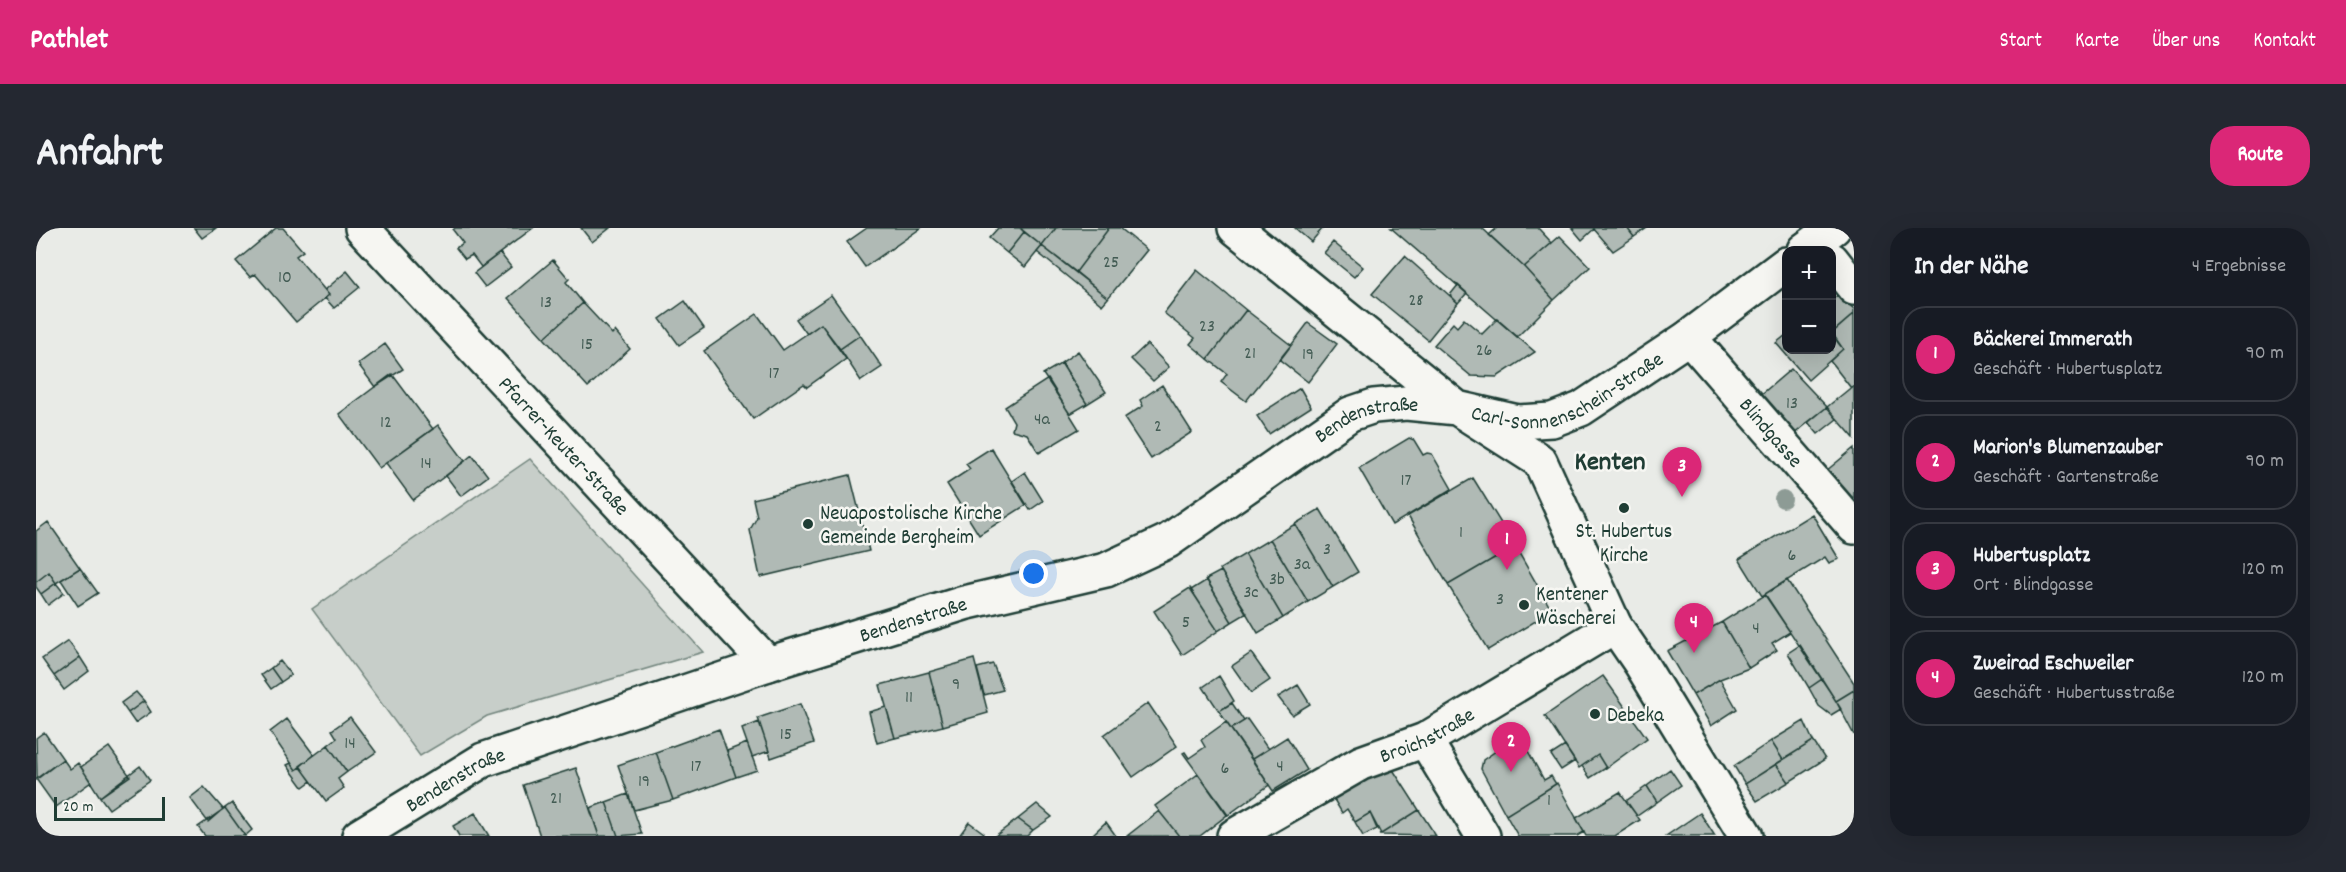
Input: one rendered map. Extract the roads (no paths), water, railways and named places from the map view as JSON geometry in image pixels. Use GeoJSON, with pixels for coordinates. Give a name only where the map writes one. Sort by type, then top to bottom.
{"type":"FeatureCollection","features":[{"type":"Feature","properties":{"kind":"street","name":"Pfarrer-Keuter-Straße"},"geometry":{"type":"LineString","coordinates":[[362,228],[768,664]]}},
{"type":"Feature","properties":{"kind":"street","name":"Carl-Sonnenschein-Straße"},"geometry":{"type":"LineString","coordinates":[[1234,228],[1457,408],[1518,422],[1552,420],[1581,410],[1689,337],[1782,267]]}},
{"type":"Feature","properties":{"kind":"street"},"geometry":{"type":"LineString","coordinates":[[1836,264],[1854,288]]}},
{"type":"Feature","properties":{"kind":"street","name":"Blindgasse"},"geometry":{"type":"LineString","coordinates":[[1689,337],[1854,527]]}},
{"type":"Feature","properties":{"kind":"street","name":"Bendenstraße"},"geometry":{"type":"LineString","coordinates":[[372,833],[483,760],[768,664],[964,603],[1106,570],[1168,541],[1350,414],[1374,406],[1406,403],[1457,408]]}},
{"type":"Feature","properties":{"kind":"street"},"geometry":{"type":"LineString","coordinates":[[1457,408],[1540,461],[1615,626],[1641,664],[1746,836]]}},
{"type":"Feature","properties":{"kind":"street","name":"Broichstraße"},"geometry":{"type":"LineString","coordinates":[[1234,836],[1361,763],[1425,740],[1615,626]]}},
{"type":"Feature","properties":{"kind":"street"},"geometry":{"type":"LineString","coordinates":[[1425,740],[1483,836]]}},
{"type":"Feature","properties":{"kind":"place","name":"Hubertusplatz"},"geometry":{"type":"Point","coordinates":[1682,497]}},
{"type":"Feature","properties":{"kind":"place","name":"St. Hubertus Kirche"},"geometry":{"type":"Point","coordinates":[1624,508]}},
{"type":"Feature","properties":{"kind":"place","name":"Neuapostolische Kirche Gemeinde Bergheim"},"geometry":{"type":"Point","coordinates":[808,524]}},
{"type":"Feature","properties":{"kind":"place","name":"Bäckerei Immerath"},"geometry":{"type":"Point","coordinates":[1507,570]}},
{"type":"Feature","properties":{"kind":"place","name":"Kentener Wäscherei"},"geometry":{"type":"Point","coordinates":[1524,605]}},
{"type":"Feature","properties":{"kind":"place","name":"Zweirad Eschweiler"},"geometry":{"type":"Point","coordinates":[1694,653]}},
{"type":"Feature","properties":{"kind":"place","name":"Debeka"},"geometry":{"type":"Point","coordinates":[1595,714]}},
{"type":"Feature","properties":{"kind":"place","name":"Marion's Blumenzauber"},"geometry":{"type":"Point","coordinates":[1511,772]}},
{"type":"Feature","properties":{"kind":"district","name":"Kenten"},"geometry":{"type":"Point","coordinates":[1610,460]}}]}
